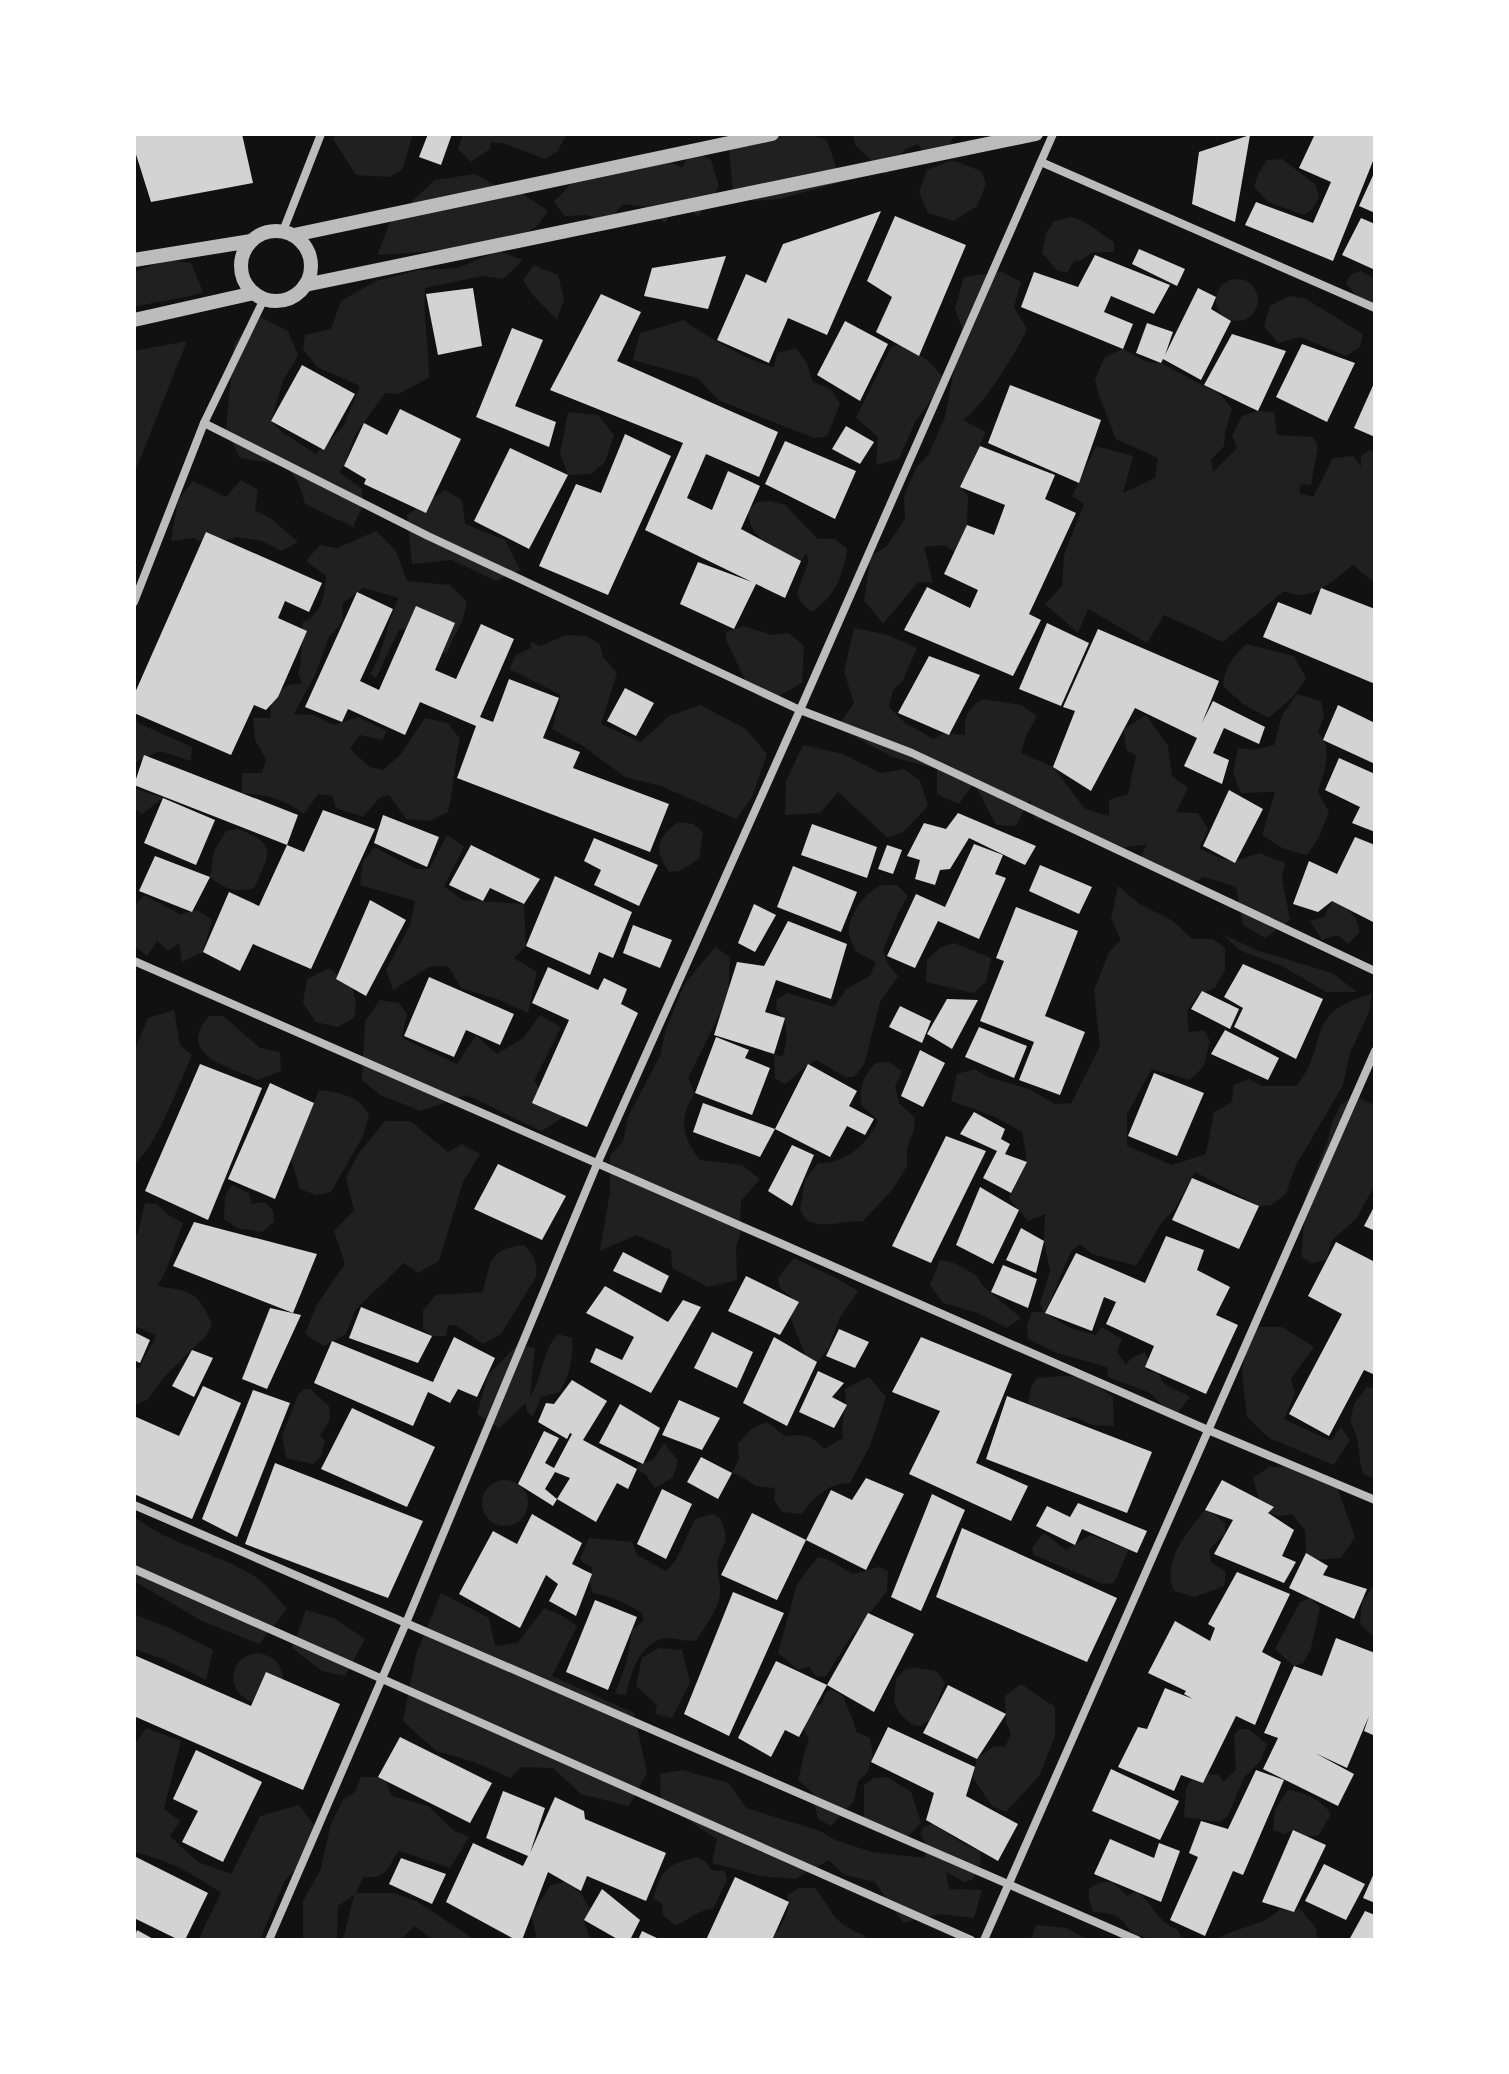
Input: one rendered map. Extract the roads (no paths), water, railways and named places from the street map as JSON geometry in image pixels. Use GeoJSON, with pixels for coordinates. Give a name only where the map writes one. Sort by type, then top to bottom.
{"type":"FeatureCollection","features":[{"type":"Feature","properties":{"kind":"street"},"geometry":{"type":"LineString","coordinates":[[289,233],[321,134]]}},
{"type":"Feature","properties":{"kind":"street"},"geometry":{"type":"LineString","coordinates":[[134,260],[251,241],[266,232],[289,233],[772,134]]}},
{"type":"Feature","properties":{"kind":"street"},"geometry":{"type":"LineString","coordinates":[[305,285],[1036,134]]}},
{"type":"Feature","properties":{"kind":"street"},"geometry":{"type":"LineString","coordinates":[[269,1940],[406,1623],[597,1164],[1053,134]]}},
{"type":"Feature","properties":{"kind":"street"},"geometry":{"type":"LineString","coordinates":[[1041,162],[1375,308]]}},
{"type":"Feature","properties":{"kind":"street"},"geometry":{"type":"LineString","coordinates":[[134,320],[259,296],[287,299],[305,285],[311,263],[303,243],[289,233]]}},
{"type":"Feature","properties":{"kind":"street"},"geometry":{"type":"LineString","coordinates":[[251,241],[241,261],[242,274],[246,285],[259,296]]}},
{"type":"Feature","properties":{"kind":"street"},"geometry":{"type":"LineString","coordinates":[[134,602],[204,423],[259,296]]}},
{"type":"Feature","properties":{"kind":"street"},"geometry":{"type":"LineString","coordinates":[[204,423],[428,536],[800,710],[912,753],[1375,971]]}},
{"type":"Feature","properties":{"kind":"street"},"geometry":{"type":"LineString","coordinates":[[134,961],[1375,1500]]}},
{"type":"Feature","properties":{"kind":"street"},"geometry":{"type":"LineString","coordinates":[[984,1940],[1375,1051]]}},
{"type":"Feature","properties":{"kind":"street"},"geometry":{"type":"LineString","coordinates":[[134,1505],[1137,1940]]}},
{"type":"Feature","properties":{"kind":"street"},"geometry":{"type":"LineString","coordinates":[[134,1569],[971,1940]]}}]}
